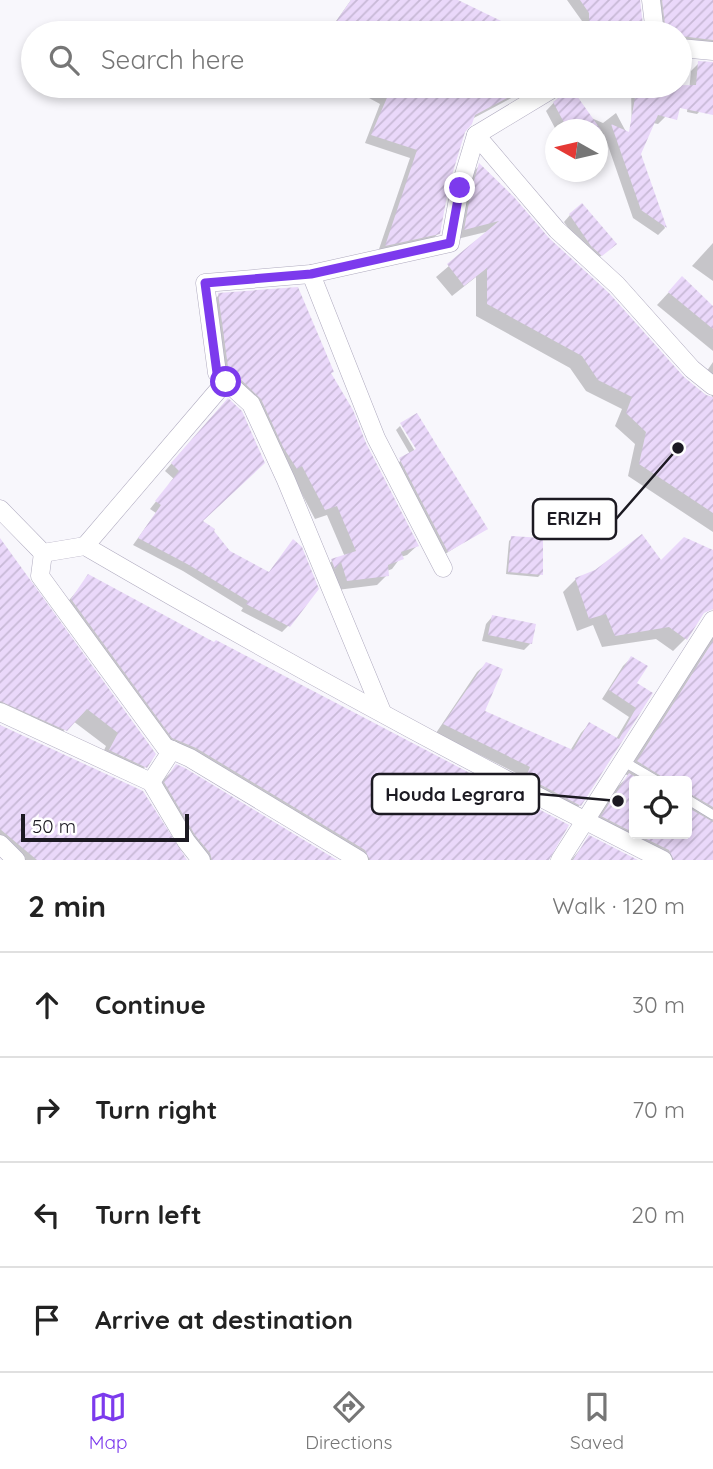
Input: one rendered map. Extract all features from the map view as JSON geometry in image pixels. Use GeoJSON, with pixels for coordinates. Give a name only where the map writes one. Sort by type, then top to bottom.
{"type":"FeatureCollection","features":[{"type":"Feature","properties":{"kind":"street"},"geometry":{"type":"LineString","coordinates":[[651,0],[654,21]]}},
{"type":"Feature","properties":{"kind":"street"},"geometry":{"type":"LineString","coordinates":[[692,49],[713,51]]}},
{"type":"Feature","properties":{"kind":"street"},"geometry":{"type":"LineString","coordinates":[[382,712],[286,480],[251,404],[217,373],[205,283],[311,274],[450,243],[460,188],[476,135],[537,98]]}},
{"type":"Feature","properties":{"kind":"street"},"geometry":{"type":"LineString","coordinates":[[476,135],[558,230],[617,285],[692,369],[713,386]]}},
{"type":"Feature","properties":{"kind":"street"},"geometry":{"type":"LineString","coordinates":[[311,274],[376,438],[443,568]]}},
{"type":"Feature","properties":{"kind":"street"},"geometry":{"type":"LineString","coordinates":[[85,546],[226,382]]}},
{"type":"Feature","properties":{"kind":"street"},"geometry":{"type":"LineString","coordinates":[[0,509],[43,553]]}},
{"type":"Feature","properties":{"kind":"street"},"geometry":{"type":"LineString","coordinates":[[43,553],[85,546],[308,673],[663,860]]}},
{"type":"Feature","properties":{"kind":"street"},"geometry":{"type":"LineString","coordinates":[[43,553],[40,576],[165,747],[190,758],[359,860]]}},
{"type":"Feature","properties":{"kind":"street"},"geometry":{"type":"LineString","coordinates":[[560,860],[713,620]]}},
{"type":"Feature","properties":{"kind":"street"},"geometry":{"type":"LineString","coordinates":[[0,712],[151,782],[186,841],[201,860]]}},
{"type":"Feature","properties":{"kind":"street"},"geometry":{"type":"LineString","coordinates":[[151,782],[172,750]]}},
{"type":"Feature","properties":{"kind":"street"},"geometry":{"type":"LineString","coordinates":[[0,844],[16,860]]}},
{"type":"Feature","properties":{"kind":"lane"},"geometry":{"type":"LineString","coordinates":[[623,761],[648,776]]}},
{"type":"Feature","properties":{"kind":"lane"},"geometry":{"type":"LineString","coordinates":[[692,802],[713,815]]}},
{"type":"Feature","properties":{"kind":"building"},"geometry":{"type":"Polygon","coordinates":[[[351,0],[458,0],[501,21],[336,21],[351,0]]]}},
{"type":"Feature","properties":{"kind":"building"},"geometry":{"type":"Polygon","coordinates":[[[580,0],[640,0],[643,21],[589,21],[589,13],[580,0]]]}},
{"type":"Feature","properties":{"kind":"building"},"geometry":{"type":"Polygon","coordinates":[[[662,0],[713,0],[713,40],[692,37],[692,21],[665,21],[662,0]]]}},
{"type":"Feature","properties":{"kind":"building"},"geometry":{"type":"Polygon","coordinates":[[[698,61],[713,62],[713,115],[680,108],[677,120],[658,115],[641,154],[667,228],[641,210],[611,124],[629,132],[635,98],[692,98],[692,85],[696,85],[698,61]]]}},
{"type":"Feature","properties":{"kind":"building"},"geometry":{"type":"Polygon","coordinates":[[[387,98],[507,98],[475,115],[465,132],[449,185],[440,234],[385,246],[417,150],[371,135],[387,98]]]}},
{"type":"Feature","properties":{"kind":"building"},"geometry":{"type":"Polygon","coordinates":[[[559,98],[578,98],[593,119],[562,119],[553,102],[559,98]]]}},
{"type":"Feature","properties":{"kind":"building"},"geometry":{"type":"Polygon","coordinates":[[[479,163],[514,197],[549,238],[609,293],[684,377],[706,395],[713,397],[713,513],[639,464],[646,432],[626,413],[632,397],[598,380],[582,356],[487,304],[487,268],[464,286],[447,264],[499,221],[464,230],[479,163]]]}},
{"type":"Feature","properties":{"kind":"building"},"geometry":{"type":"Polygon","coordinates":[[[582,203],[617,244],[602,256],[591,246],[569,214],[582,203]]]}},
{"type":"Feature","properties":{"kind":"building"},"geometry":{"type":"Polygon","coordinates":[[[682,276],[713,306],[713,329],[668,292],[682,276]]]}},
{"type":"Feature","properties":{"kind":"building"},"geometry":{"type":"Polygon","coordinates":[[[298,287],[334,372],[331,373],[353,410],[366,443],[419,546],[401,552],[404,559],[388,565],[389,576],[347,581],[341,562],[335,569],[331,559],[356,551],[337,506],[325,510],[302,466],[297,469],[283,447],[261,399],[228,367],[218,293],[298,287]]]}},
{"type":"Feature","properties":{"kind":"building"},"geometry":{"type":"Polygon","coordinates":[[[228,398],[242,411],[265,463],[203,521],[215,529],[230,551],[269,572],[293,539],[302,547],[319,589],[290,627],[246,604],[248,601],[189,565],[138,538],[161,505],[155,501],[179,471],[171,463],[228,398]]]}},
{"type":"Feature","properties":{"kind":"building"},"geometry":{"type":"Polygon","coordinates":[[[417,413],[488,529],[448,552],[399,458],[416,449],[400,423],[417,413]]]}},
{"type":"Feature","properties":{"kind":"building"},"geometry":{"type":"Polygon","coordinates":[[[642,534],[661,560],[684,537],[713,550],[713,609],[704,613],[687,640],[669,627],[615,636],[606,614],[589,619],[575,578],[595,570],[642,534]]]}},
{"type":"Feature","properties":{"kind":"building"},"geometry":{"type":"Polygon","coordinates":[[[511,536],[543,538],[543,575],[508,572],[511,536]]]}},
{"type":"Feature","properties":{"kind":"building"},"geometry":{"type":"Polygon","coordinates":[[[0,538],[156,754],[147,768],[109,750],[118,733],[87,709],[67,731],[0,701],[0,538]]]}},
{"type":"Feature","properties":{"kind":"building"},"geometry":{"type":"Polygon","coordinates":[[[88,574],[569,825],[549,860],[370,860],[365,850],[196,748],[172,738],[71,599],[88,574]]]}},
{"type":"Feature","properties":{"kind":"building"},"geometry":{"type":"Polygon","coordinates":[[[492,615],[536,624],[532,644],[488,635],[492,615]]]}},
{"type":"Feature","properties":{"kind":"building"},"geometry":{"type":"Polygon","coordinates":[[[713,641],[713,807],[692,795],[692,776],[661,776],[637,761],[713,641]]]}},
{"type":"Feature","properties":{"kind":"building"},"geometry":{"type":"Polygon","coordinates":[[[631,656],[648,666],[637,683],[653,693],[581,806],[526,777],[530,767],[443,724],[486,662],[503,669],[485,711],[573,750],[589,722],[619,739],[636,708],[609,690],[631,656]]]}},
{"type":"Feature","properties":{"kind":"building"},"geometry":{"type":"Polygon","coordinates":[[[0,725],[143,791],[187,860],[37,860],[0,829],[0,725]]]}},
{"type":"Feature","properties":{"kind":"building"},"geometry":{"type":"Polygon","coordinates":[[[176,764],[337,860],[212,860],[164,782],[176,764]]]}},
{"type":"Feature","properties":{"kind":"building"},"geometry":{"type":"Polygon","coordinates":[[[629,773],[634,776],[629,776],[629,830],[601,816],[629,773]]]}},
{"type":"Feature","properties":{"kind":"building"},"geometry":{"type":"Polygon","coordinates":[[[692,810],[713,822],[713,860],[674,860],[669,850],[646,839],[692,839],[692,810]]]}},
{"type":"Feature","properties":{"kind":"building"},"geometry":{"type":"Polygon","coordinates":[[[589,835],[638,860],[573,860],[589,835]]]}},
{"type":"Feature","properties":{"kind":"place","name":"ERIZH"},"geometry":{"type":"Point","coordinates":[678,448]}},
{"type":"Feature","properties":{"kind":"place","name":"Houda Legrara"},"geometry":{"type":"Point","coordinates":[618,801]}},
{"type":"Feature","properties":{"kind":"route"},"geometry":{"type":"LineString","coordinates":[[226,382],[217,373],[205,283],[311,274],[450,243],[460,188]]}}]}
